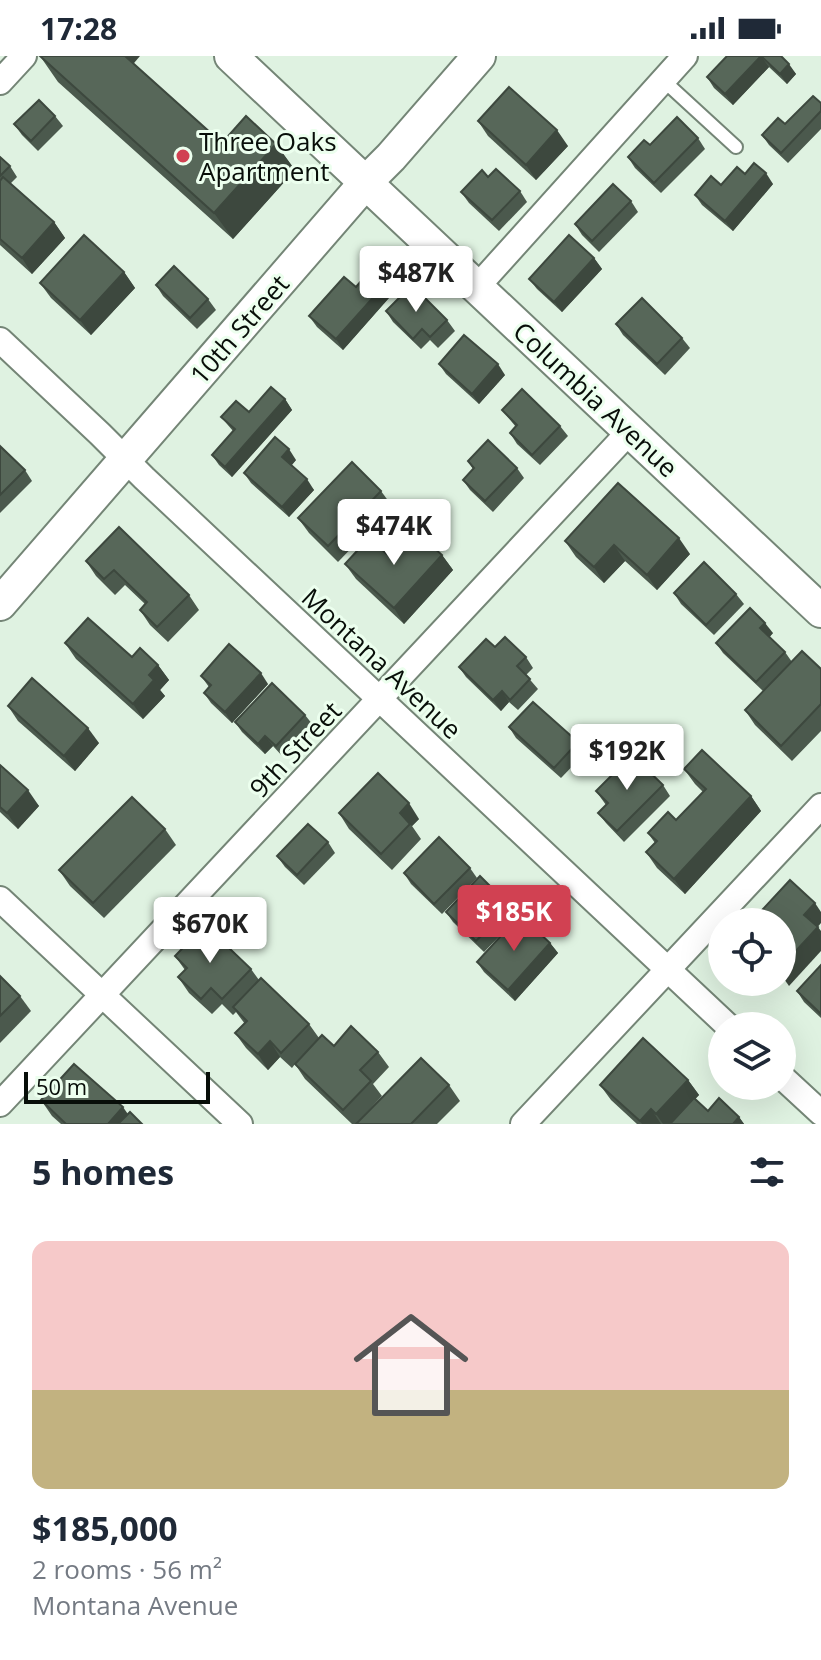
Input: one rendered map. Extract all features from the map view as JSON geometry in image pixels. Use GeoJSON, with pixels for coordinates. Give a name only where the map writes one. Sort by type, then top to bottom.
{"type":"FeatureCollection","features":[{"type":"Feature","properties":{"kind":"street"},"geometry":{"type":"LineString","coordinates":[[0,82],[24,56]]}},
{"type":"Feature","properties":{"kind":"street","name":"Columbia Avenue"},"geometry":{"type":"LineString","coordinates":[[231,56],[821,611]]}},
{"type":"Feature","properties":{"kind":"street","name":"10th Street"},"geometry":{"type":"LineString","coordinates":[[0,604],[479,56]]}},
{"type":"Feature","properties":{"kind":"street"},"geometry":{"type":"LineString","coordinates":[[477,287],[685,56]]}},
{"type":"Feature","properties":{"kind":"street","name":"Montana Avenue"},"geometry":{"type":"LineString","coordinates":[[0,340],[713,1012]]}},
{"type":"Feature","properties":{"kind":"street","name":"9th Street"},"geometry":{"type":"LineString","coordinates":[[0,1104],[630,431]]}},
{"type":"Feature","properties":{"kind":"street"},"geometry":{"type":"LineString","coordinates":[[523,1124],[821,806]]}},
{"type":"Feature","properties":{"kind":"street"},"geometry":{"type":"LineString","coordinates":[[0,899],[240,1124]]}},
{"type":"Feature","properties":{"kind":"street"},"geometry":{"type":"LineString","coordinates":[[796,1090],[821,1113]]}},
{"type":"Feature","properties":{"kind":"lane"},"geometry":{"type":"LineString","coordinates":[[663,80],[736,147]]}},
{"type":"Feature","properties":{"kind":"building","name":"Three Oaks Apartment"},"geometry":{"type":"Polygon","coordinates":[[[40,56],[125,56],[222,143],[246,116],[276,144],[214,213],[40,56]]]}},
{"type":"Feature","properties":{"kind":"building"},"geometry":{"type":"Polygon","coordinates":[[[727,56],[761,56],[725,94],[707,77],[727,56]]]}},
{"type":"Feature","properties":{"kind":"building"},"geometry":{"type":"Polygon","coordinates":[[[761,56],[781,56],[789,64],[780,74],[761,56]]]}},
{"type":"Feature","properties":{"kind":"building"},"geometry":{"type":"Polygon","coordinates":[[[509,87],[557,130],[526,165],[478,121],[509,87]]]}},
{"type":"Feature","properties":{"kind":"building"},"geometry":{"type":"Polygon","coordinates":[[[813,96],[821,103],[821,111],[781,153],[762,135],[778,118],[785,124],[813,96]]]}},
{"type":"Feature","properties":{"kind":"building"},"geometry":{"type":"Polygon","coordinates":[[[39,100],[55,116],[31,141],[14,124],[39,100]]]}},
{"type":"Feature","properties":{"kind":"building"},"geometry":{"type":"Polygon","coordinates":[[[677,117],[698,138],[654,183],[628,157],[644,140],[650,145],[677,117]]]}},
{"type":"Feature","properties":{"kind":"building"},"geometry":{"type":"Polygon","coordinates":[[[0,157],[10,166],[0,176],[0,157]]]}},
{"type":"Feature","properties":{"kind":"building"},"geometry":{"type":"Polygon","coordinates":[[[754,163],[766,173],[725,221],[695,195],[711,176],[721,185],[737,167],[745,174],[754,163]]]}},
{"type":"Feature","properties":{"kind":"building"},"geometry":{"type":"Polygon","coordinates":[[[496,169],[520,191],[492,220],[461,192],[482,170],[488,177],[496,169]]]}},
{"type":"Feature","properties":{"kind":"building"},"geometry":{"type":"Polygon","coordinates":[[[3,177],[54,222],[22,258],[0,239],[0,181],[3,177]]]}},
{"type":"Feature","properties":{"kind":"building"},"geometry":{"type":"Polygon","coordinates":[[[613,184],[631,201],[592,241],[575,224],[613,184]]]}},
{"type":"Feature","properties":{"kind":"building"},"geometry":{"type":"Polygon","coordinates":[[[84,235],[124,272],[80,320],[40,283],[84,235]]]}},
{"type":"Feature","properties":{"kind":"building"},"geometry":{"type":"Polygon","coordinates":[[[569,235],[594,258],[554,302],[529,279],[569,235]]]}},
{"type":"Feature","properties":{"kind":"building"},"geometry":{"type":"Polygon","coordinates":[[[381,258],[396,272],[336,339],[309,316],[344,277],[356,287],[381,258]]]}},
{"type":"Feature","properties":{"kind":"building"},"geometry":{"type":"Polygon","coordinates":[[[174,266],[208,299],[190,318],[156,285],[174,266]]]}},
{"type":"Feature","properties":{"kind":"building"},"geometry":{"type":"Polygon","coordinates":[[[412,285],[447,320],[430,337],[422,329],[413,339],[386,311],[412,285]]]}},
{"type":"Feature","properties":{"kind":"building"},"geometry":{"type":"Polygon","coordinates":[[[642,298],[682,338],[657,364],[616,324],[642,298]]]}},
{"type":"Feature","properties":{"kind":"building"},"geometry":{"type":"Polygon","coordinates":[[[464,335],[498,364],[472,394],[439,364],[464,335]]]}},
{"type":"Feature","properties":{"kind":"building"},"geometry":{"type":"Polygon","coordinates":[[[271,387],[285,399],[225,467],[212,455],[235,429],[221,417],[236,401],[249,412],[271,387]]]}},
{"type":"Feature","properties":{"kind":"building"},"geometry":{"type":"Polygon","coordinates":[[[522,389],[560,426],[532,455],[510,433],[517,425],[502,410],[522,389]]]}},
{"type":"Feature","properties":{"kind":"building"},"geometry":{"type":"Polygon","coordinates":[[[275,437],[289,449],[282,457],[307,479],[282,507],[244,473],[275,437]]]}},
{"type":"Feature","properties":{"kind":"building"},"geometry":{"type":"Polygon","coordinates":[[[488,440],[517,468],[485,501],[463,480],[474,468],[468,461],[488,440]]]}},
{"type":"Feature","properties":{"kind":"building"},"geometry":{"type":"Polygon","coordinates":[[[0,446],[25,470],[0,495],[0,446]]]}},
{"type":"Feature","properties":{"kind":"building"},"geometry":{"type":"Polygon","coordinates":[[[352,462],[381,491],[328,546],[298,518],[352,462]]]}},
{"type":"Feature","properties":{"kind":"building"},"geometry":{"type":"Polygon","coordinates":[[[618,483],[679,538],[647,575],[614,545],[594,567],[565,541],[618,483]]]}},
{"type":"Feature","properties":{"kind":"building"},"geometry":{"type":"Polygon","coordinates":[[[119,527],[189,595],[157,627],[140,610],[147,602],[114,570],[104,579],[86,561],[119,527]]]}},
{"type":"Feature","properties":{"kind":"building"},"geometry":{"type":"Polygon","coordinates":[[[414,530],[442,555],[394,608],[345,564],[369,538],[390,557],[414,530]]]}},
{"type":"Feature","properties":{"kind":"building"},"geometry":{"type":"Polygon","coordinates":[[[704,562],[736,594],[706,625],[674,593],[704,562]]]}},
{"type":"Feature","properties":{"kind":"building"},"geometry":{"type":"Polygon","coordinates":[[[750,608],[765,623],[760,628],[785,652],[756,682],[716,643],[750,608]]]}},
{"type":"Feature","properties":{"kind":"building"},"geometry":{"type":"Polygon","coordinates":[[[88,618],[132,657],[140,648],[158,665],[149,675],[154,680],[133,704],[65,643],[88,618]]]}},
{"type":"Feature","properties":{"kind":"building"},"geometry":{"type":"Polygon","coordinates":[[[505,637],[526,657],[517,666],[530,679],[510,700],[502,691],[493,700],[459,667],[486,639],[495,647],[505,637]]]}},
{"type":"Feature","properties":{"kind":"building"},"geometry":{"type":"Polygon","coordinates":[[[229,644],[261,673],[225,712],[204,693],[211,685],[201,676],[229,644]]]}},
{"type":"Feature","properties":{"kind":"building"},"geometry":{"type":"Polygon","coordinates":[[[802,651],[821,669],[821,704],[781,746],[745,710],[802,651]]]}},
{"type":"Feature","properties":{"kind":"building"},"geometry":{"type":"Polygon","coordinates":[[[32,678],[88,728],[64,756],[8,706],[32,678]]]}},
{"type":"Feature","properties":{"kind":"building"},"geometry":{"type":"Polygon","coordinates":[[[272,683],[305,715],[276,746],[265,736],[258,744],[235,722],[272,683]]]}},
{"type":"Feature","properties":{"kind":"building"},"geometry":{"type":"Polygon","coordinates":[[[533,702],[578,742],[554,768],[509,727],[533,702]]]}},
{"type":"Feature","properties":{"kind":"building"},"geometry":{"type":"Polygon","coordinates":[[[702,750],[751,796],[674,879],[646,852],[657,841],[648,833],[668,812],[676,820],[706,789],[684,769],[702,750]]]}},
{"type":"Feature","properties":{"kind":"building"},"geometry":{"type":"Polygon","coordinates":[[[632,755],[663,785],[617,831],[598,813],[608,803],[596,791],[632,755]]]}},
{"type":"Feature","properties":{"kind":"building"},"geometry":{"type":"Polygon","coordinates":[[[0,765],[28,790],[7,813],[0,807],[0,765]]]}},
{"type":"Feature","properties":{"kind":"building"},"geometry":{"type":"Polygon","coordinates":[[[378,773],[409,803],[400,813],[410,824],[381,854],[339,813],[378,773]]]}},
{"type":"Feature","properties":{"kind":"building"},"geometry":{"type":"Polygon","coordinates":[[[132,797],[165,829],[93,903],[59,870],[132,797]]]}},
{"type":"Feature","properties":{"kind":"building"},"geometry":{"type":"Polygon","coordinates":[[[308,824],[328,842],[297,875],[277,856],[308,824]]]}},
{"type":"Feature","properties":{"kind":"building"},"geometry":{"type":"Polygon","coordinates":[[[439,837],[470,868],[434,904],[404,873],[439,837]]]}},
{"type":"Feature","properties":{"kind":"building"},"geometry":{"type":"Polygon","coordinates":[[[480,876],[510,906],[476,941],[446,912],[480,876]]]}},
{"type":"Feature","properties":{"kind":"building"},"geometry":{"type":"Polygon","coordinates":[[[790,880],[815,903],[804,915],[818,927],[796,951],[796,908],[764,908],[790,880]]]}},
{"type":"Feature","properties":{"kind":"building"},"geometry":{"type":"Polygon","coordinates":[[[520,915],[550,943],[508,990],[477,962],[520,915]]]}},
{"type":"Feature","properties":{"kind":"building"},"geometry":{"type":"Polygon","coordinates":[[[205,925],[251,969],[222,999],[211,988],[201,999],[178,977],[187,968],[175,956],[205,925]]]}},
{"type":"Feature","properties":{"kind":"building"},"geometry":{"type":"Polygon","coordinates":[[[821,965],[821,1014],[797,991],[821,965]]]}},
{"type":"Feature","properties":{"kind":"building"},"geometry":{"type":"Polygon","coordinates":[[[0,976],[20,996],[0,1016],[0,976]]]}},
{"type":"Feature","properties":{"kind":"building"},"geometry":{"type":"Polygon","coordinates":[[[261,978],[309,1024],[281,1053],[270,1041],[258,1054],[235,1033],[247,1021],[233,1007],[261,978]]]}},
{"type":"Feature","properties":{"kind":"building"},"geometry":{"type":"Polygon","coordinates":[[[351,1026],[378,1052],[360,1070],[371,1081],[343,1110],[295,1064],[322,1035],[334,1046],[351,1026]]]}},
{"type":"Feature","properties":{"kind":"building"},"geometry":{"type":"Polygon","coordinates":[[[643,1038],[688,1080],[656,1114],[651,1109],[640,1121],[600,1085],[643,1038]]]}},
{"type":"Feature","properties":{"kind":"building"},"geometry":{"type":"Polygon","coordinates":[[[421,1058],[449,1085],[411,1124],[356,1124],[421,1058]]]}},
{"type":"Feature","properties":{"kind":"building"},"geometry":{"type":"Polygon","coordinates":[[[74,1064],[123,1107],[108,1124],[66,1124],[41,1100],[74,1064]]]}},
{"type":"Feature","properties":{"kind":"building"},"geometry":{"type":"Polygon","coordinates":[[[694,1098],[708,1111],[717,1100],[721,1100],[739,1117],[733,1124],[670,1124],[694,1098]]]}},
{"type":"Feature","properties":{"kind":"building"},"geometry":{"type":"Polygon","coordinates":[[[130,1112],[142,1124],[118,1124],[130,1112]]]}},
{"type":"Feature","properties":{"kind":"place","name":"Three Oaks Apartment"},"geometry":{"type":"Point","coordinates":[183,156]}}]}
